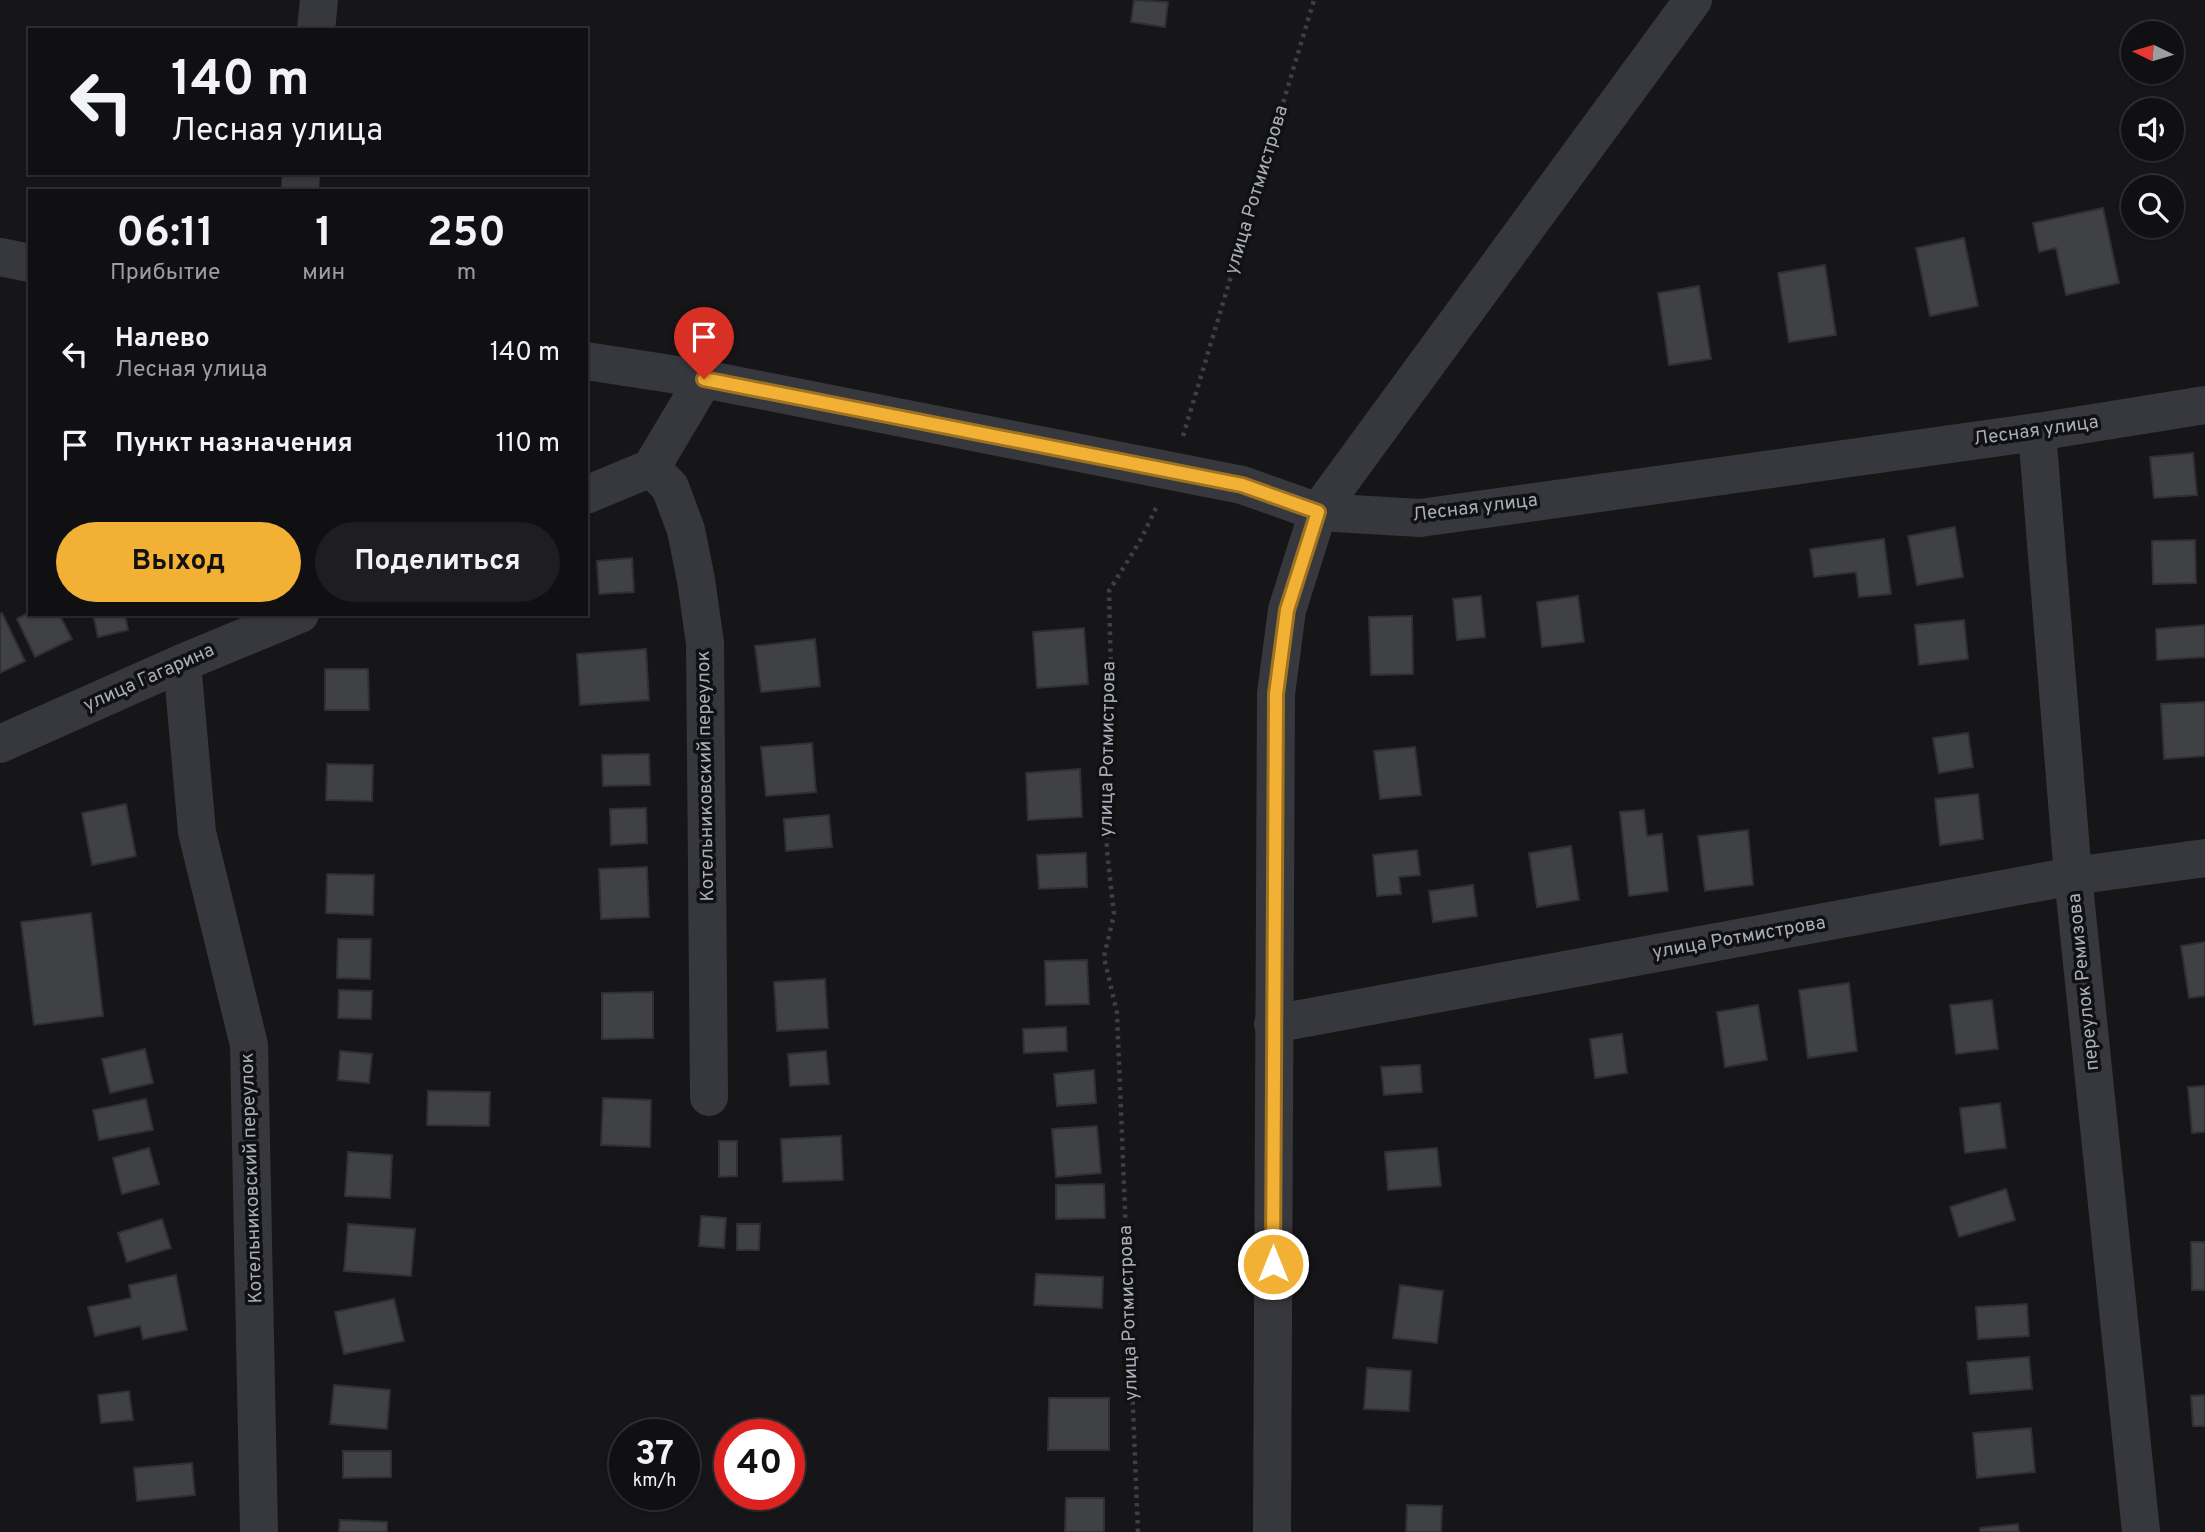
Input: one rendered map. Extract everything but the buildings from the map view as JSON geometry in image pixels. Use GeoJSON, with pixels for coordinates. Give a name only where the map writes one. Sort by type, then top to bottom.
{"type":"FeatureCollection","features":[{"type":"Feature","properties":{"kind":"street"},"geometry":{"type":"LineString","coordinates":[[316,28],[319,0]]}},
{"type":"Feature","properties":{"kind":"street"},"geometry":{"type":"LineString","coordinates":[[1272,1532],[1276,694],[1287,610],[1318,512],[1693,0]]}},
{"type":"Feature","properties":{"kind":"street"},"geometry":{"type":"LineString","coordinates":[[0,257],[28,263]]}},
{"type":"Feature","properties":{"kind":"street","name":"Лесная улица"},"geometry":{"type":"LineString","coordinates":[[588,360],[704,379],[1242,485],[1318,512],[1420,518],[2037,432],[2205,405]]}},
{"type":"Feature","properties":{"kind":"street"},"geometry":{"type":"LineString","coordinates":[[588,494],[650,468],[704,379]]}},
{"type":"Feature","properties":{"kind":"street","name":"переулок Ремизова"},"geometry":{"type":"LineString","coordinates":[[2037,432],[2073,876],[2141,1532]]}},
{"type":"Feature","properties":{"kind":"street","name":"Котельниковский переулок"},"geometry":{"type":"LineString","coordinates":[[650,468],[670,487],[686,530],[705,643],[709,1097]]}},
{"type":"Feature","properties":{"kind":"street","name":"улица Гагарина"},"geometry":{"type":"LineString","coordinates":[[0,744],[295,616]]}},
{"type":"Feature","properties":{"kind":"street","name":"Котельниковский переулок"},"geometry":{"type":"LineString","coordinates":[[182,663],[197,831],[249,1045],[259,1532]]}},
{"type":"Feature","properties":{"kind":"street","name":"улица Ротмистрова"},"geometry":{"type":"LineString","coordinates":[[1273,1024],[2073,876],[2205,858]]}},
{"type":"Feature","properties":{"kind":"path","name":"улица Ротмистрова"},"geometry":{"type":"LineString","coordinates":[[1138,1532],[1117,1013],[1104,957],[1114,914],[1107,851],[1105,718],[1111,674],[1109,591],[1139,541],[1172,472],[1314,0]]}},
{"type":"Feature","properties":{"kind":"route"},"geometry":{"type":"LineString","coordinates":[[704,379],[1242,485],[1318,512],[1287,610],[1276,694],[1273,1264]]}}]}
